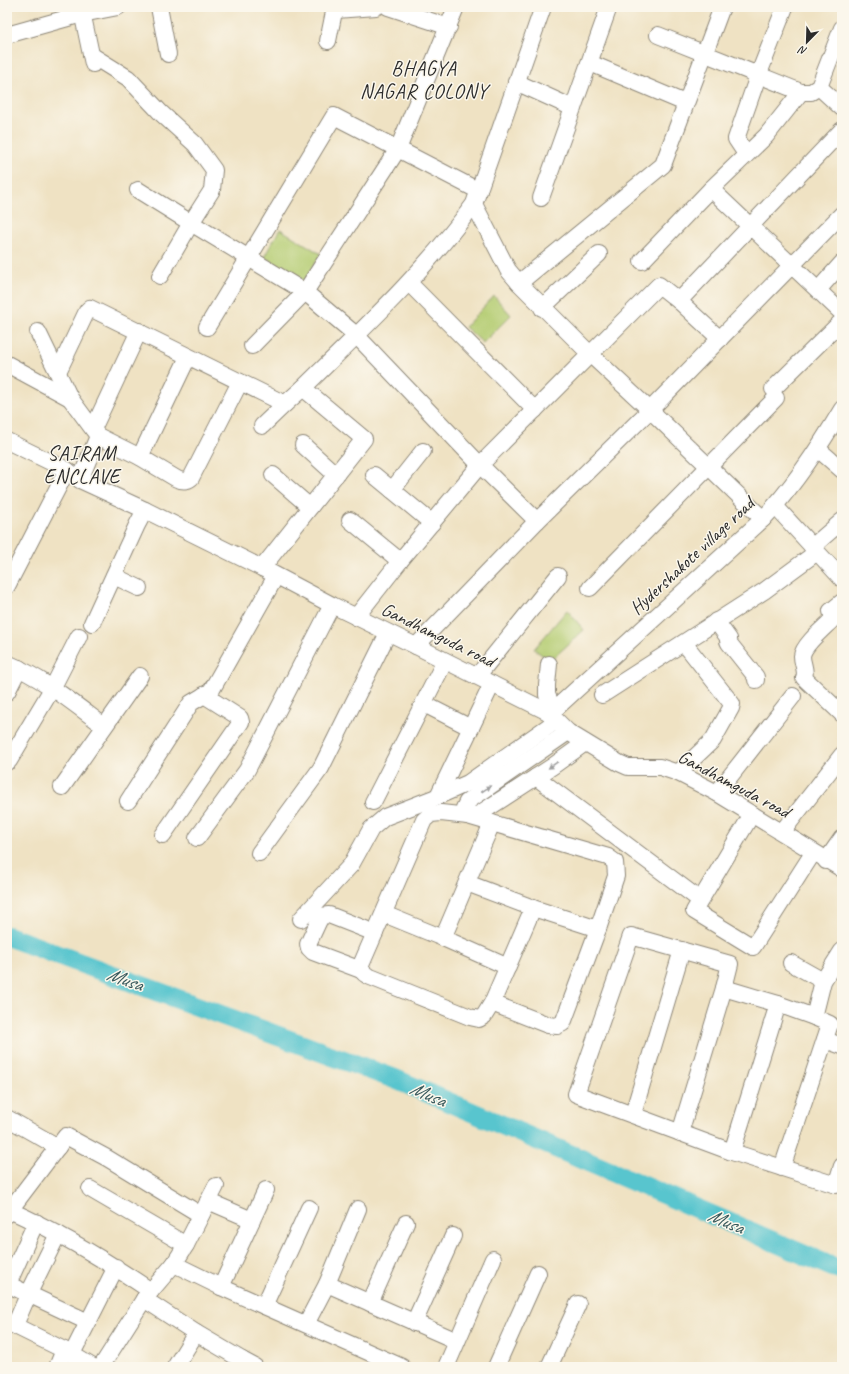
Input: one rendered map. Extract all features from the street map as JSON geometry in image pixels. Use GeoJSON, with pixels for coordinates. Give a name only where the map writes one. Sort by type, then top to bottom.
{"type":"FeatureCollection","features":[{"type":"Feature","properties":{"kind":"street"},"geometry":{"type":"LineString","coordinates":[[7,35],[82,10],[118,7]]}},
{"type":"Feature","properties":{"kind":"street"},"geometry":{"type":"LineString","coordinates":[[159,7],[168,54]]}},
{"type":"Feature","properties":{"kind":"street"},"geometry":{"type":"LineString","coordinates":[[328,41],[336,8],[376,7]]}},
{"type":"Feature","properties":{"kind":"street"},"geometry":{"type":"LineString","coordinates":[[388,7],[449,27]]}},
{"type":"Feature","properties":{"kind":"street"},"geometry":{"type":"LineString","coordinates":[[252,346],[305,292],[398,149],[456,7]]}},
{"type":"Feature","properties":{"kind":"street"},"geometry":{"type":"LineString","coordinates":[[262,426],[303,388],[408,283],[461,222],[476,198],[516,82],[544,7]]}},
{"type":"Feature","properties":{"kind":"street"},"geometry":{"type":"LineString","coordinates":[[541,198],[609,7]]}},
{"type":"Feature","properties":{"kind":"street"},"geometry":{"type":"LineString","coordinates":[[519,283],[662,165],[722,7]]}},
{"type":"Feature","properties":{"kind":"street"},"geometry":{"type":"LineString","coordinates":[[746,154],[736,139],[758,76],[785,7]]}},
{"type":"Feature","properties":{"kind":"street"},"geometry":{"type":"LineString","coordinates":[[82,10],[92,61],[128,78],[161,113],[196,144],[214,170],[212,190],[190,223],[160,276]]}},
{"type":"Feature","properties":{"kind":"street"},"geometry":{"type":"LineString","coordinates":[[658,35],[758,76],[801,92],[811,92],[819,87],[842,28]]}},
{"type":"Feature","properties":{"kind":"street"},"geometry":{"type":"LineString","coordinates":[[590,63],[685,103]]}},
{"type":"Feature","properties":{"kind":"street"},"geometry":{"type":"LineString","coordinates":[[516,82],[573,108]]}},
{"type":"Feature","properties":{"kind":"street"},"geometry":{"type":"LineString","coordinates":[[819,87],[842,108]]}},
{"type":"Feature","properties":{"kind":"street"},"geometry":{"type":"LineString","coordinates":[[642,261],[711,189],[766,136],[801,92]]}},
{"type":"Feature","properties":{"kind":"street"},"geometry":{"type":"LineString","coordinates":[[207,327],[334,116],[398,149],[476,198],[508,270],[519,283],[542,308],[763,519]]}},
{"type":"Feature","properties":{"kind":"street"},"geometry":{"type":"LineString","coordinates":[[679,301],[842,130]]}},
{"type":"Feature","properties":{"kind":"street"},"geometry":{"type":"LineString","coordinates":[[711,189],[842,313]]}},
{"type":"Feature","properties":{"kind":"street"},"geometry":{"type":"LineString","coordinates":[[138,190],[305,292],[356,336],[480,465],[537,521]]}},
{"type":"Feature","properties":{"kind":"street"},"geometry":{"type":"LineString","coordinates":[[416,646],[537,521],[650,410],[842,214]]}},
{"type":"Feature","properties":{"kind":"street"},"geometry":{"type":"LineString","coordinates":[[542,308],[599,254]]}},
{"type":"Feature","properties":{"kind":"street"},"geometry":{"type":"LineString","coordinates":[[818,290],[842,263]]}},
{"type":"Feature","properties":{"kind":"street"},"geometry":{"type":"LineString","coordinates":[[408,283],[535,410]]}},
{"type":"Feature","properties":{"kind":"street"},"geometry":{"type":"LineString","coordinates":[[356,617],[400,561],[480,465],[659,285],[679,301],[720,339]]}},
{"type":"Feature","properties":{"kind":"street"},"geometry":{"type":"LineString","coordinates":[[58,372],[87,311],[90,308],[284,404]]}},
{"type":"Feature","properties":{"kind":"street"},"geometry":{"type":"LineString","coordinates":[[590,588],[708,467],[842,321]]}},
{"type":"Feature","properties":{"kind":"street"},"geometry":{"type":"LineString","coordinates":[[80,480],[96,432],[139,331]]}},
{"type":"Feature","properties":{"kind":"street"},"geometry":{"type":"LineString","coordinates":[[38,332],[70,398],[96,432],[176,479],[182,481],[188,481],[191,478],[240,382]]}},
{"type":"Feature","properties":{"kind":"street"},"geometry":{"type":"LineString","coordinates":[[140,457],[188,357]]}},
{"type":"Feature","properties":{"kind":"street"},"geometry":{"type":"LineString","coordinates":[[7,364],[70,398]]}},
{"type":"Feature","properties":{"kind":"street"},"geometry":{"type":"LineString","coordinates":[[262,568],[364,439],[303,388]]}},
{"type":"Feature","properties":{"kind":"street","name":"Hydershakote village road"},"geometry":{"type":"LineString","coordinates":[[301,919],[351,865],[372,829],[385,817],[468,783],[553,714],[763,519],[775,506],[818,449],[842,409]]}},
{"type":"Feature","properties":{"kind":"street","name":"Gandhamguda road"},"geometry":{"type":"LineString","coordinates":[[7,441],[67,470],[80,480],[145,510],[262,568],[332,605],[553,714],[568,732],[619,763],[628,767],[660,767],[678,773],[717,793],[842,869]]}},
{"type":"Feature","properties":{"kind":"street"},"geometry":{"type":"LineString","coordinates":[[303,445],[336,475]]}},
{"type":"Feature","properties":{"kind":"street"},"geometry":{"type":"LineString","coordinates":[[818,449],[842,470]]}},
{"type":"Feature","properties":{"kind":"street"},"geometry":{"type":"LineString","coordinates":[[392,490],[423,451]]}},
{"type":"Feature","properties":{"kind":"street"},"geometry":{"type":"LineString","coordinates":[[7,586],[67,470]]}},
{"type":"Feature","properties":{"kind":"street"},"geometry":{"type":"LineString","coordinates":[[273,475],[310,507]]}},
{"type":"Feature","properties":{"kind":"street"},"geometry":{"type":"LineString","coordinates":[[374,475],[432,523]]}},
{"type":"Feature","properties":{"kind":"street"},"geometry":{"type":"LineString","coordinates":[[775,506],[842,579]]}},
{"type":"Feature","properties":{"kind":"street"},"geometry":{"type":"LineString","coordinates":[[92,624],[145,510]]}},
{"type":"Feature","properties":{"kind":"street"},"geometry":{"type":"LineString","coordinates":[[350,520],[400,561]]}},
{"type":"Feature","properties":{"kind":"street"},"geometry":{"type":"LineString","coordinates":[[602,695],[764,591],[815,549],[842,521]]}},
{"type":"Feature","properties":{"kind":"street"},"geometry":{"type":"LineString","coordinates":[[114,576],[139,588]]}},
{"type":"Feature","properties":{"kind":"street"},"geometry":{"type":"LineString","coordinates":[[128,801],[192,703],[210,691],[276,576]]}},
{"type":"Feature","properties":{"kind":"street"},"geometry":{"type":"LineString","coordinates":[[476,676],[484,669],[558,576]]}},
{"type":"Feature","properties":{"kind":"street"},"geometry":{"type":"LineString","coordinates":[[842,602],[831,611],[833,619],[817,635],[802,655],[806,674],[804,678],[842,714]]}},
{"type":"Feature","properties":{"kind":"street"},"geometry":{"type":"LineString","coordinates":[[197,838],[247,770],[332,605]]}},
{"type":"Feature","properties":{"kind":"street"},"geometry":{"type":"LineString","coordinates":[[716,621],[729,639],[728,643],[756,677],[756,680]]}},
{"type":"Feature","properties":{"kind":"street"},"geometry":{"type":"LineString","coordinates":[[259,853],[321,768],[388,633]]}},
{"type":"Feature","properties":{"kind":"street"},"geometry":{"type":"LineString","coordinates":[[9,761],[53,687],[79,636]]}},
{"type":"Feature","properties":{"kind":"street"},"geometry":{"type":"LineString","coordinates":[[678,773],[713,740],[732,704],[684,643]]}},
{"type":"Feature","properties":{"kind":"street"},"geometry":{"type":"LineString","coordinates":[[373,802],[445,660]]}},
{"type":"Feature","properties":{"kind":"street"},"geometry":{"type":"LineString","coordinates":[[549,664],[546,685],[547,695],[553,714]]}},
{"type":"Feature","properties":{"kind":"street"},"geometry":{"type":"LineString","coordinates":[[7,692],[13,665],[53,687],[104,726]]}},
{"type":"Feature","properties":{"kind":"street"},"geometry":{"type":"LineString","coordinates":[[62,787],[140,676]]}},
{"type":"Feature","properties":{"kind":"street"},"geometry":{"type":"LineString","coordinates":[[438,796],[492,684]]}},
{"type":"Feature","properties":{"kind":"street"},"geometry":{"type":"LineString","coordinates":[[163,835],[241,722],[240,718],[204,696]]}},
{"type":"Feature","properties":{"kind":"street"},"geometry":{"type":"LineString","coordinates":[[717,793],[793,696]]}},
{"type":"Feature","properties":{"kind":"street"},"geometry":{"type":"LineString","coordinates":[[424,704],[471,728]]}},
{"type":"Feature","properties":{"kind":"street"},"geometry":{"type":"LineString","coordinates":[[468,816],[464,808],[467,802],[568,732]]}},
{"type":"Feature","properties":{"kind":"street"},"geometry":{"type":"LineString","coordinates":[[468,816],[479,814],[585,743]]}},
{"type":"Feature","properties":{"kind":"street"},"geometry":{"type":"LineString","coordinates":[[782,832],[842,755]]}},
{"type":"Feature","properties":{"kind":"street"},"geometry":{"type":"LineString","coordinates":[[536,776],[700,900]]}},
{"type":"Feature","properties":{"kind":"street"},"geometry":{"type":"LineString","coordinates":[[361,970],[361,965],[424,820],[431,814],[441,813],[468,816],[608,857],[614,862],[616,876],[598,929],[562,1023],[557,1026],[548,1025],[492,1003]]}},
{"type":"Feature","properties":{"kind":"street"},"geometry":{"type":"LineString","coordinates":[[752,814],[694,911],[753,947],[820,857],[842,838]]}},
{"type":"Feature","properties":{"kind":"street"},"geometry":{"type":"LineString","coordinates":[[443,938],[492,823]]}},
{"type":"Feature","properties":{"kind":"street"},"geometry":{"type":"LineString","coordinates":[[467,883],[533,908],[598,929]]}},
{"type":"Feature","properties":{"kind":"street"},"geometry":{"type":"LineString","coordinates":[[375,933],[329,915],[324,915],[321,916],[308,944],[309,948],[314,952],[361,970],[368,976],[478,1019],[484,1016],[492,1003],[533,908]]}},
{"type":"Feature","properties":{"kind":"street"},"geometry":{"type":"LineString","coordinates":[[384,914],[508,967]]}},
{"type":"Feature","properties":{"kind":"street"},"geometry":{"type":"LineString","coordinates":[[680,1133],[730,964],[631,936],[576,1094],[633,1114],[680,1133],[732,1152],[836,1185],[842,1166]]}},
{"type":"Feature","properties":{"kind":"street"},"geometry":{"type":"LineString","coordinates":[[633,1114],[682,950]]}},
{"type":"Feature","properties":{"kind":"street"},"geometry":{"type":"LineString","coordinates":[[814,1017],[823,981],[842,951]]}},
{"type":"Feature","properties":{"kind":"street"},"geometry":{"type":"LineString","coordinates":[[791,963],[823,981]]}},
{"type":"Feature","properties":{"kind":"street"},"geometry":{"type":"LineString","coordinates":[[724,988],[778,1004],[830,1024],[782,1168]]}},
{"type":"Feature","properties":{"kind":"street"},"geometry":{"type":"LineString","coordinates":[[732,1152],[778,1004]]}},
{"type":"Feature","properties":{"kind":"street"},"geometry":{"type":"LineString","coordinates":[[825,1040],[842,1046]]}},
{"type":"Feature","properties":{"kind":"street"},"geometry":{"type":"LineString","coordinates":[[7,1118],[58,1147]]}},
{"type":"Feature","properties":{"kind":"street"},"geometry":{"type":"LineString","coordinates":[[245,1365],[196,1333],[147,1295],[116,1267],[36,1222],[8,1212],[66,1136],[205,1208],[252,1220]]}},
{"type":"Feature","properties":{"kind":"street"},"geometry":{"type":"LineString","coordinates":[[101,1367],[147,1295],[174,1264],[186,1245],[216,1186]]}},
{"type":"Feature","properties":{"kind":"street"},"geometry":{"type":"LineString","coordinates":[[90,1189],[186,1245]]}},
{"type":"Feature","properties":{"kind":"street"},"geometry":{"type":"LineString","coordinates":[[221,1287],[266,1190]]}},
{"type":"Feature","properties":{"kind":"street"},"geometry":{"type":"LineString","coordinates":[[264,1306],[309,1208]]}},
{"type":"Feature","properties":{"kind":"street"},"geometry":{"type":"LineString","coordinates":[[306,1324],[326,1284],[358,1209]]}},
{"type":"Feature","properties":{"kind":"street"},"geometry":{"type":"LineString","coordinates":[[36,1222],[8,1284],[28,1295],[88,1322]]}},
{"type":"Feature","properties":{"kind":"street"},"geometry":{"type":"LineString","coordinates":[[370,1303],[406,1223]]}},
{"type":"Feature","properties":{"kind":"street"},"geometry":{"type":"LineString","coordinates":[[58,1234],[28,1295],[11,1324],[68,1352],[94,1367]]}},
{"type":"Feature","properties":{"kind":"street"},"geometry":{"type":"LineString","coordinates":[[414,1323],[453,1236]]}},
{"type":"Feature","properties":{"kind":"street"},"geometry":{"type":"LineString","coordinates":[[446,1367],[493,1259]]}},
{"type":"Feature","properties":{"kind":"street"},"geometry":{"type":"LineString","coordinates":[[174,1264],[221,1287],[402,1367]]}},
{"type":"Feature","properties":{"kind":"street"},"geometry":{"type":"LineString","coordinates":[[57,1367],[88,1322],[116,1267]]}},
{"type":"Feature","properties":{"kind":"street"},"geometry":{"type":"LineString","coordinates":[[496,1367],[538,1272]]}},
{"type":"Feature","properties":{"kind":"street"},"geometry":{"type":"LineString","coordinates":[[326,1284],[457,1341]]}},
{"type":"Feature","properties":{"kind":"street"},"geometry":{"type":"LineString","coordinates":[[550,1367],[578,1304]]}},
{"type":"Feature","properties":{"kind":"street"},"geometry":{"type":"LineString","coordinates":[[175,1367],[196,1333]]}},
{"type":"Feature","properties":{"kind":"green space"},"geometry":{"type":"Polygon","coordinates":[[[280,229],[321,254],[304,281],[264,257],[280,229]]]}},
{"type":"Feature","properties":{"kind":"green space"},"geometry":{"type":"Polygon","coordinates":[[[494,296],[511,315],[483,343],[465,327],[494,296]]]}},
{"type":"Feature","properties":{"kind":"green space"},"geometry":{"type":"Polygon","coordinates":[[[567,610],[584,630],[550,661],[534,649],[567,610]]]}},
{"type":"Feature","properties":{"kind":"waterway","name":"Musa"},"geometry":{"type":"LineString","coordinates":[[7,936],[395,1079],[842,1271]]}},
{"type":"Feature","properties":{"kind":"district","name":"BHAGYA NAGAR COLONY"},"geometry":{"type":"Point","coordinates":[424,80]}},
{"type":"Feature","properties":{"kind":"district","name":"SAIRAM ENCLAVE"},"geometry":{"type":"Point","coordinates":[82,464]}}]}
